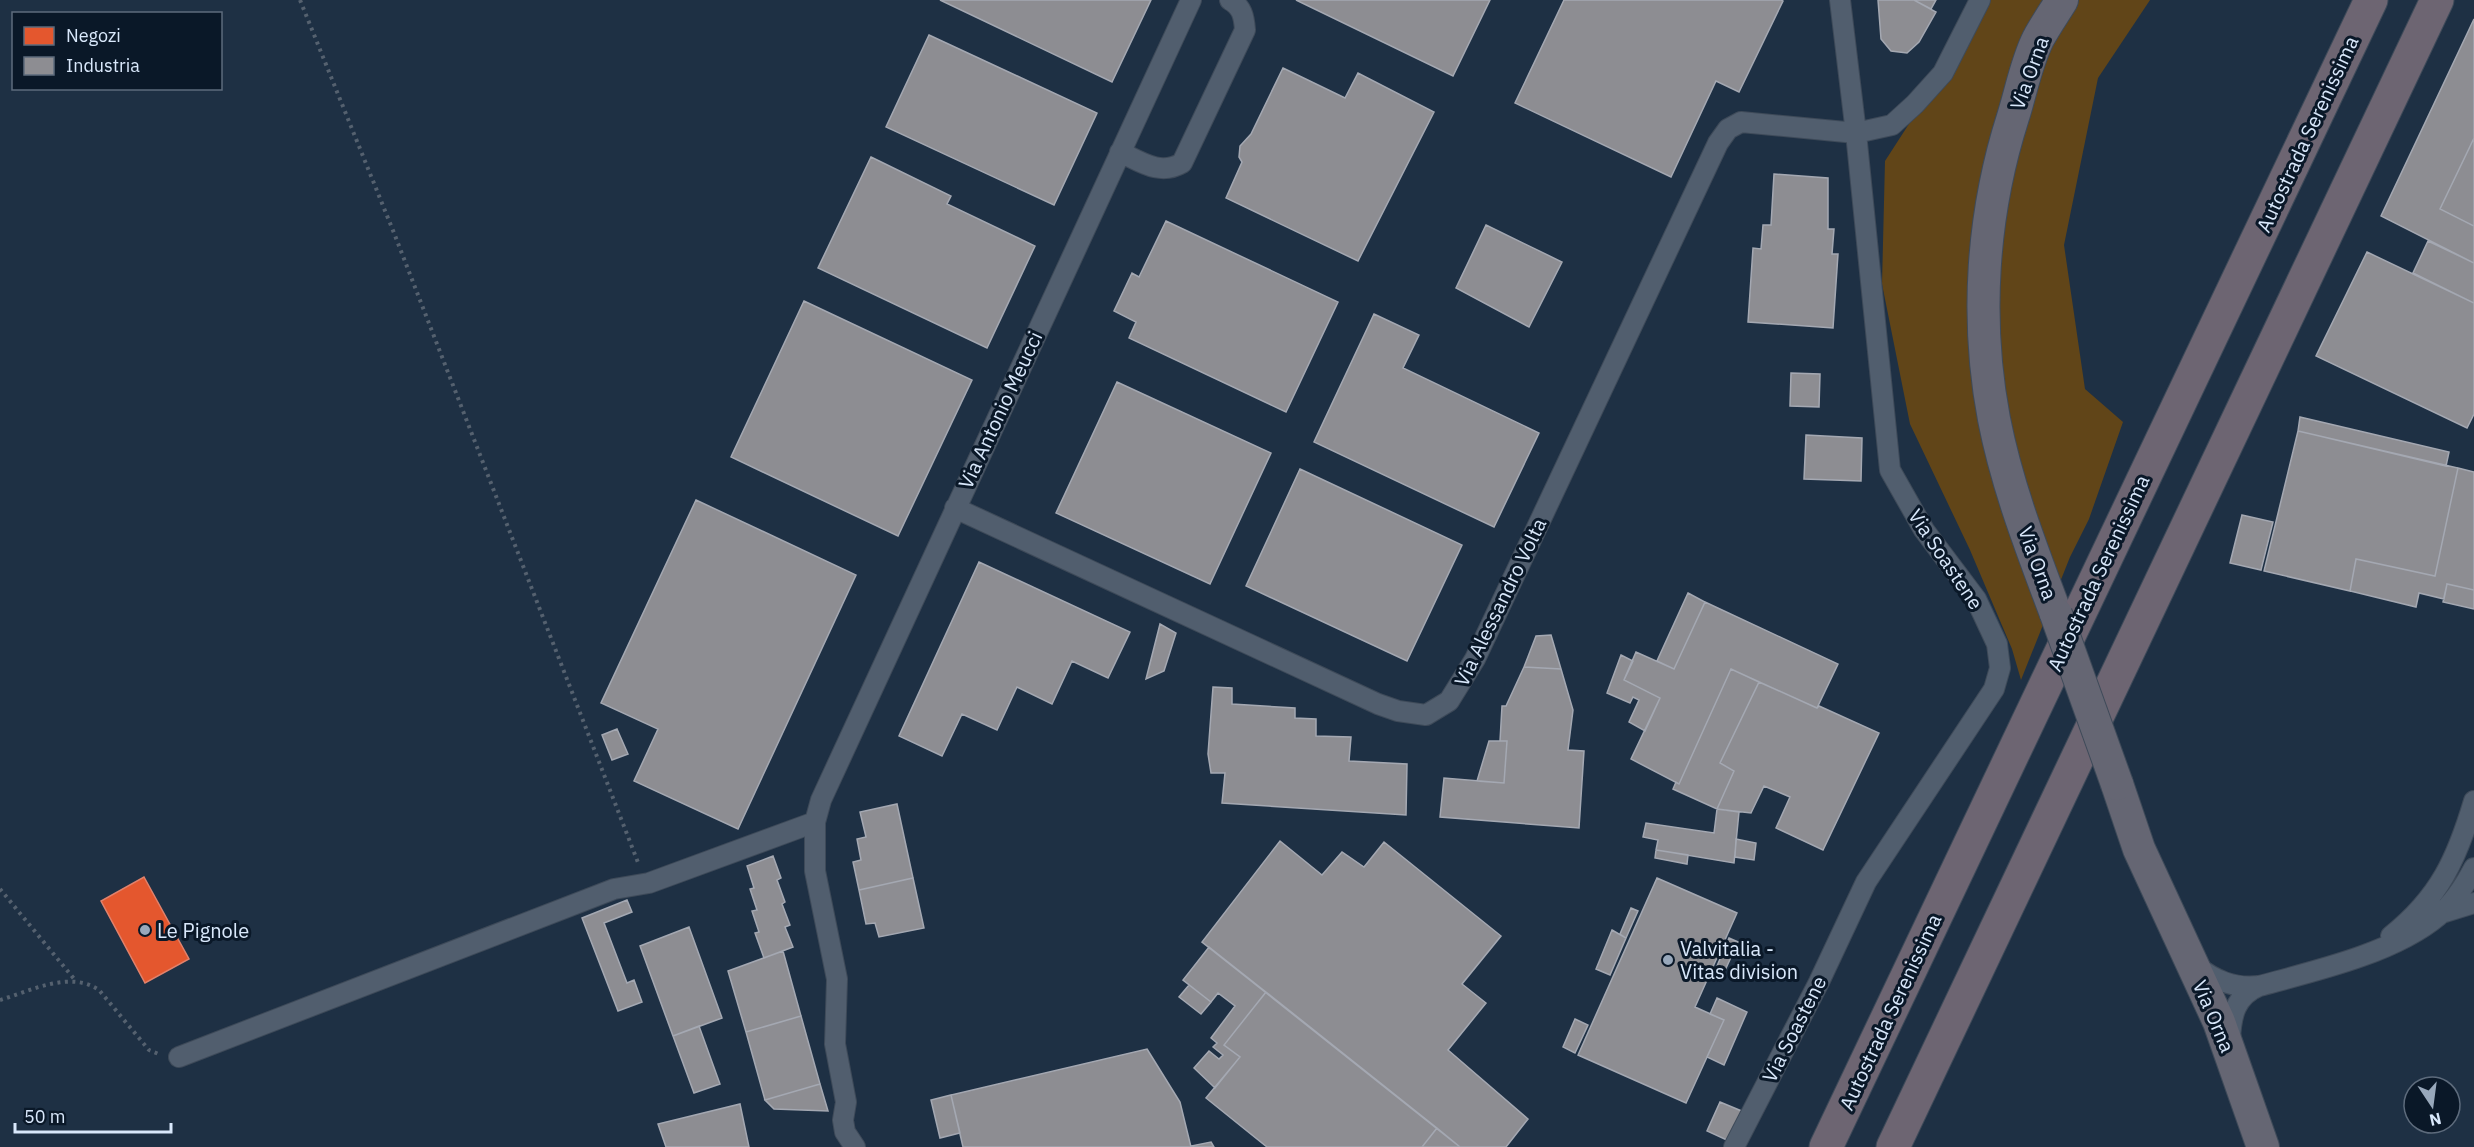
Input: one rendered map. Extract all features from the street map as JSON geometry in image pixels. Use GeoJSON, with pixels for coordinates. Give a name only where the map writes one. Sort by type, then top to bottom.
{"type":"FeatureCollection","features":[{"type":"Feature","properties":{"kind":"highway","name":"Autostrada Serenissima"},"geometry":{"type":"LineString","coordinates":[[1826,1147],[2371,0]]}},
{"type":"Feature","properties":{"kind":"highway"},"geometry":{"type":"LineString","coordinates":[[1893,1147],[2437,0]]}},
{"type":"Feature","properties":{"kind":"main road","name":"Via Orna"},"geometry":{"type":"LineString","coordinates":[[2062,0],[2037,40],[1998,163],[1985,255],[1984,306],[1985,357],[1994,418],[2010,485],[2139,849],[2219,1022],[2261,1145]]}},
{"type":"Feature","properties":{"kind":"street","name":"Via Antonio Meucci"},"geometry":{"type":"LineString","coordinates":[[855,1147],[846,1132],[843,1120],[846,1102],[834,1044],[837,979],[814,871],[815,822],[821,800],[1191,0]]}},
{"type":"Feature","properties":{"kind":"street"},"geometry":{"type":"LineString","coordinates":[[1120,152],[1155,168],[1165,170],[1182,163],[1245,30],[1244,16],[1238,4],[1230,0]]}},
{"type":"Feature","properties":{"kind":"street","name":"Via Soastene"},"geometry":{"type":"LineString","coordinates":[[1734,1147],[1819,982],[1866,882],[1994,689],[2000,668],[1997,644],[1976,598],[1924,530],[1890,470],[1856,133],[1840,0]]}},
{"type":"Feature","properties":{"kind":"street"},"geometry":{"type":"LineString","coordinates":[[1856,133],[1892,125],[1915,104],[1943,73],[1980,0]]}},
{"type":"Feature","properties":{"kind":"street","name":"Via Alessandro Volta"},"geometry":{"type":"LineString","coordinates":[[955,508],[1378,704],[1398,711],[1426,716],[1449,701],[1475,659],[1718,143],[1728,129],[1741,122],[1856,133]]}},
{"type":"Feature","properties":{"kind":"street"},"geometry":{"type":"LineString","coordinates":[[2364,954],[2393,934],[2421,910],[2442,882],[2462,842],[2474,801]]}},
{"type":"Feature","properties":{"kind":"street"},"geometry":{"type":"LineString","coordinates":[[179,1057],[614,889],[649,883],[815,822]]}},
{"type":"Feature","properties":{"kind":"street"},"geometry":{"type":"LineString","coordinates":[[2190,961],[2204,972],[2222,981],[2240,987],[2259,986],[2315,971],[2364,954],[2421,929],[2455,898],[2474,870],[2470,853],[2474,833]]}},
{"type":"Feature","properties":{"kind":"street"},"geometry":{"type":"LineString","coordinates":[[2440,914],[2451,908],[2474,903]]}},
{"type":"Feature","properties":{"kind":"street"},"geometry":{"type":"LineString","coordinates":[[2230,1054],[2231,1028],[2235,1010],[2242,996],[2259,986]]}},
{"type":"Feature","properties":{"kind":"path"},"geometry":{"type":"LineString","coordinates":[[300,0],[394,233],[639,866],[649,883]]}},
{"type":"Feature","properties":{"kind":"path"},"geometry":{"type":"LineString","coordinates":[[0,889],[75,980]]}},
{"type":"Feature","properties":{"kind":"path"},"geometry":{"type":"LineString","coordinates":[[0,1000],[53,984],[75,980],[90,983],[99,990],[149,1050],[165,1057],[179,1057]]}},
{"type":"Feature","properties":{"kind":"shaded area"},"geometry":{"type":"Polygon","coordinates":[[[1989,0],[2150,0],[2098,78],[2064,245],[2085,389],[2123,422],[2089,519],[2070,557],[2021,680],[2012,649],[1970,550],[1910,424],[1882,284],[1885,161],[1989,0]]]}},
{"type":"Feature","properties":{"kind":"building: Negozi","name":"Le Pignole"},"geometry":{"type":"Polygon","coordinates":[[[144,877],[189,959],[145,983],[101,901],[144,877]]]}},
{"type":"Feature","properties":{"kind":"building: Industria"},"geometry":{"type":"Polygon","coordinates":[[[940,0],[1151,0],[1112,82],[940,0]]]}},
{"type":"Feature","properties":{"kind":"building: Industria"},"geometry":{"type":"Polygon","coordinates":[[[1296,0],[1490,0],[1453,76],[1296,0]]]}},
{"type":"Feature","properties":{"kind":"building: Industria"},"geometry":{"type":"Polygon","coordinates":[[[1564,0],[1783,1],[1739,92],[1716,81],[1671,177],[1515,103],[1564,0]]]}},
{"type":"Feature","properties":{"kind":"building: Industria"},"geometry":{"type":"Polygon","coordinates":[[[1878,0],[1914,0],[1936,12],[1919,42],[1907,53],[1891,51],[1881,39],[1878,0]]]}},
{"type":"Feature","properties":{"kind":"building: Industria"},"geometry":{"type":"Polygon","coordinates":[[[1914,0],[1936,0],[1931,9],[1914,0]]]}},
{"type":"Feature","properties":{"kind":"building: Industria"},"geometry":{"type":"Polygon","coordinates":[[[2474,19],[2474,138],[2440,209],[2474,226],[2474,263],[2381,216],[2474,19]]]}},
{"type":"Feature","properties":{"kind":"building: Industria"},"geometry":{"type":"Polygon","coordinates":[[[929,35],[1097,113],[1054,205],[886,127],[929,35]]]}},
{"type":"Feature","properties":{"kind":"building: Industria"},"geometry":{"type":"Polygon","coordinates":[[[1283,68],[1345,98],[1358,73],[1434,112],[1358,261],[1226,198],[1242,162],[1239,157],[1240,146],[1251,134],[1283,68]]]}},
{"type":"Feature","properties":{"kind":"building: Industria"},"geometry":{"type":"Polygon","coordinates":[[[2474,138],[2474,226],[2440,209],[2474,138]]]}},
{"type":"Feature","properties":{"kind":"building: Industria"},"geometry":{"type":"Polygon","coordinates":[[[871,157],[951,196],[947,204],[1035,246],[987,348],[818,268],[871,157]]]}},
{"type":"Feature","properties":{"kind":"building: Industria"},"geometry":{"type":"Polygon","coordinates":[[[1774,174],[1828,178],[1828,229],[1834,229],[1832,254],[1838,254],[1833,328],[1748,322],[1753,248],[1761,249],[1763,225],[1771,225],[1774,174]]]}},
{"type":"Feature","properties":{"kind":"building: Industria"},"geometry":{"type":"Polygon","coordinates":[[[1166,221],[1338,302],[1286,412],[1129,338],[1136,322],[1114,311],[1132,273],[1139,277],[1166,221]]]}},
{"type":"Feature","properties":{"kind":"building: Industria"},"geometry":{"type":"Polygon","coordinates":[[[1486,225],[1562,262],[1529,327],[1456,288],[1486,225]]]}},
{"type":"Feature","properties":{"kind":"building: Industria"},"geometry":{"type":"Polygon","coordinates":[[[2428,241],[2474,263],[2474,303],[2413,273],[2428,241]]]}},
{"type":"Feature","properties":{"kind":"building: Industria"},"geometry":{"type":"Polygon","coordinates":[[[2367,252],[2474,303],[2474,414],[2467,428],[2316,356],[2367,252]]]}},
{"type":"Feature","properties":{"kind":"building: Industria"},"geometry":{"type":"Polygon","coordinates":[[[804,301],[972,380],[898,536],[731,457],[804,301]]]}},
{"type":"Feature","properties":{"kind":"building: Industria"},"geometry":{"type":"Polygon","coordinates":[[[1374,314],[1419,335],[1403,368],[1539,433],[1494,527],[1314,442],[1374,314]]]}},
{"type":"Feature","properties":{"kind":"building: Industria"},"geometry":{"type":"Polygon","coordinates":[[[1791,373],[1820,374],[1819,407],[1790,406],[1791,373]]]}},
{"type":"Feature","properties":{"kind":"building: Industria"},"geometry":{"type":"Polygon","coordinates":[[[1117,382],[1271,453],[1210,584],[1056,513],[1117,382]]]}},
{"type":"Feature","properties":{"kind":"building: Industria"},"geometry":{"type":"Polygon","coordinates":[[[2300,417],[2449,452],[2446,466],[2298,431],[2300,417]]]}},
{"type":"Feature","properties":{"kind":"building: Industria"},"geometry":{"type":"Polygon","coordinates":[[[2298,431],[2458,468],[2435,576],[2356,559],[2350,591],[2264,571],[2298,431]]]}},
{"type":"Feature","properties":{"kind":"building: Industria"},"geometry":{"type":"Polygon","coordinates":[[[1806,435],[1862,438],[1861,481],[1804,479],[1806,435]]]}},
{"type":"Feature","properties":{"kind":"building: Industria"},"geometry":{"type":"Polygon","coordinates":[[[2458,468],[2474,472],[2474,590],[2447,584],[2444,599],[2419,593],[2416,607],[2350,591],[2356,559],[2435,576],[2458,468]]]}},
{"type":"Feature","properties":{"kind":"building: Industria"},"geometry":{"type":"Polygon","coordinates":[[[1300,469],[1462,545],[1407,661],[1246,586],[1300,469]]]}},
{"type":"Feature","properties":{"kind":"building: Industria"},"geometry":{"type":"Polygon","coordinates":[[[696,500],[856,575],[738,829],[634,781],[658,729],[601,703],[696,500]]]}},
{"type":"Feature","properties":{"kind":"building: Industria"},"geometry":{"type":"Polygon","coordinates":[[[2242,515],[2273,522],[2261,570],[2230,563],[2242,515]]]}},
{"type":"Feature","properties":{"kind":"building: Industria"},"geometry":{"type":"Polygon","coordinates":[[[979,562],[1130,632],[1108,678],[1072,661],[1052,704],[1017,687],[997,730],[962,714],[942,756],[899,736],[979,562]]]}},
{"type":"Feature","properties":{"kind":"building: Industria"},"geometry":{"type":"Polygon","coordinates":[[[2447,584],[2474,590],[2474,609],[2443,602],[2447,584]]]}},
{"type":"Feature","properties":{"kind":"building: Industria"},"geometry":{"type":"Polygon","coordinates":[[[1688,593],[1705,602],[1674,669],[1657,661],[1688,593]]]}},
{"type":"Feature","properties":{"kind":"building: Industria"},"geometry":{"type":"Polygon","coordinates":[[[1705,602],[1838,664],[1817,708],[1731,669],[1679,784],[1631,759],[1660,698],[1624,680],[1636,652],[1674,669],[1705,602]]]}},
{"type":"Feature","properties":{"kind":"building: Industria"},"geometry":{"type":"Polygon","coordinates":[[[1160,624],[1176,633],[1164,671],[1146,679],[1160,624]]]}},
{"type":"Feature","properties":{"kind":"building: Industria"},"geometry":{"type":"Polygon","coordinates":[[[1551,635],[1561,669],[1524,667],[1536,636],[1551,635]]]}},
{"type":"Feature","properties":{"kind":"building: Industria"},"geometry":{"type":"Polygon","coordinates":[[[1621,655],[1633,661],[1624,680],[1660,698],[1645,731],[1629,722],[1639,700],[1633,697],[1630,703],[1607,693],[1621,655]]]}},
{"type":"Feature","properties":{"kind":"building: Industria"},"geometry":{"type":"Polygon","coordinates":[[[1524,667],[1561,669],[1573,710],[1568,750],[1584,751],[1579,828],[1440,817],[1444,778],[1504,783],[1507,741],[1500,741],[1502,706],[1506,706],[1524,667]]]}},
{"type":"Feature","properties":{"kind":"building: Industria"},"geometry":{"type":"Polygon","coordinates":[[[1731,669],[1759,682],[1720,763],[1734,771],[1717,809],[1673,789],[1676,782],[1679,784],[1731,669]]]}},
{"type":"Feature","properties":{"kind":"building: Industria"},"geometry":{"type":"Polygon","coordinates":[[[1759,682],[1879,733],[1823,850],[1776,828],[1790,797],[1764,786],[1751,813],[1717,809],[1734,771],[1720,763],[1759,682]]]}},
{"type":"Feature","properties":{"kind":"building: Industria"},"geometry":{"type":"Polygon","coordinates":[[[1213,687],[1232,688],[1232,704],[1295,708],[1295,718],[1316,719],[1316,736],[1351,737],[1349,761],[1407,764],[1406,815],[1222,803],[1225,773],[1211,773],[1208,754],[1213,687]]]}},
{"type":"Feature","properties":{"kind":"building: Industria"},"geometry":{"type":"Polygon","coordinates":[[[617,729],[628,754],[612,760],[602,735],[617,729]]]}},
{"type":"Feature","properties":{"kind":"building: Industria"},"geometry":{"type":"Polygon","coordinates":[[[1489,741],[1507,741],[1504,783],[1477,781],[1489,741]]]}},
{"type":"Feature","properties":{"kind":"building: Industria"},"geometry":{"type":"Polygon","coordinates":[[[897,804],[913,878],[859,890],[853,862],[861,860],[857,839],[866,837],[860,812],[897,804]]]}},
{"type":"Feature","properties":{"kind":"building: Industria"},"geometry":{"type":"Polygon","coordinates":[[[1717,809],[1739,812],[1734,863],[1656,850],[1658,840],[1643,837],[1646,823],[1714,833],[1717,809]]]}},
{"type":"Feature","properties":{"kind":"building: Industria"},"geometry":{"type":"Polygon","coordinates":[[[1736,839],[1756,843],[1754,860],[1735,857],[1736,839]]]}},
{"type":"Feature","properties":{"kind":"building: Industria"},"geometry":{"type":"Polygon","coordinates":[[[1280,841],[1322,875],[1342,852],[1364,867],[1384,842],[1501,936],[1462,984],[1486,1003],[1448,1050],[1528,1119],[1506,1147],[1460,1147],[1202,942],[1280,841]]]}},
{"type":"Feature","properties":{"kind":"building: Industria"},"geometry":{"type":"Polygon","coordinates":[[[1656,850],[1688,855],[1687,864],[1655,858],[1656,850]]]}},
{"type":"Feature","properties":{"kind":"building: Industria"},"geometry":{"type":"Polygon","coordinates":[[[773,856],[781,878],[777,880],[785,902],[782,904],[790,925],[785,927],[793,947],[764,958],[755,933],[759,932],[752,911],[757,910],[750,889],[754,888],[747,866],[773,856]]]}},
{"type":"Feature","properties":{"kind":"building: Industria"},"geometry":{"type":"Polygon","coordinates":[[[913,878],[924,928],[879,937],[875,923],[866,924],[859,890],[913,878]]]}},
{"type":"Feature","properties":{"kind":"building: Industria","name":"Valvitalia - Vitas division"},"geometry":{"type":"Polygon","coordinates":[[[1657,878],[1737,913],[1695,1007],[1724,1020],[1686,1103],[1578,1055],[1657,878]]]}},
{"type":"Feature","properties":{"kind":"building: Industria"},"geometry":{"type":"Polygon","coordinates":[[[627,900],[632,912],[604,923],[627,983],[634,980],[642,1002],[618,1011],[582,918],[627,900]]]}},
{"type":"Feature","properties":{"kind":"building: Industria"},"geometry":{"type":"Polygon","coordinates":[[[1631,908],[1638,911],[1626,938],[1620,934],[1631,908]]]}},
{"type":"Feature","properties":{"kind":"building: Industria"},"geometry":{"type":"Polygon","coordinates":[[[689,927],[722,1018],[673,1036],[640,946],[689,927]]]}},
{"type":"Feature","properties":{"kind":"building: Industria"},"geometry":{"type":"Polygon","coordinates":[[[1612,930],[1626,938],[1610,975],[1596,969],[1612,930]]]}},
{"type":"Feature","properties":{"kind":"building: Industria"},"geometry":{"type":"Polygon","coordinates":[[[1729,938],[1738,942],[1722,977],[1714,973],[1729,938]]]}},
{"type":"Feature","properties":{"kind":"building: Industria"},"geometry":{"type":"Polygon","coordinates":[[[1209,947],[1266,992],[1224,1045],[1240,1057],[1215,1088],[1194,1068],[1209,1051],[1219,1059],[1223,1055],[1213,1047],[1217,1043],[1211,1038],[1235,1006],[1218,993],[1211,1002],[1183,980],[1209,947]]]}},
{"type":"Feature","properties":{"kind":"building: Industria"},"geometry":{"type":"Polygon","coordinates":[[[783,951],[801,1016],[746,1032],[728,971],[783,951]]]}},
{"type":"Feature","properties":{"kind":"building: Industria"},"geometry":{"type":"Polygon","coordinates":[[[1189,985],[1211,1002],[1201,1014],[1179,997],[1189,985]]]}},
{"type":"Feature","properties":{"kind":"building: Industria"},"geometry":{"type":"Polygon","coordinates":[[[1266,992],[1437,1128],[1422,1147],[1267,1147],[1206,1098],[1240,1057],[1224,1045],[1266,992]]]}},
{"type":"Feature","properties":{"kind":"building: Industria"},"geometry":{"type":"Polygon","coordinates":[[[1717,998],[1747,1012],[1724,1065],[1707,1057],[1724,1020],[1710,1014],[1717,998]]]}},
{"type":"Feature","properties":{"kind":"building: Industria"},"geometry":{"type":"Polygon","coordinates":[[[801,1016],[820,1084],[765,1100],[746,1032],[801,1016]]]}},
{"type":"Feature","properties":{"kind":"building: Industria"},"geometry":{"type":"Polygon","coordinates":[[[1575,1019],[1588,1025],[1575,1053],[1563,1047],[1575,1019]]]}},
{"type":"Feature","properties":{"kind":"building: Industria"},"geometry":{"type":"Polygon","coordinates":[[[699,1026],[720,1084],[694,1093],[673,1036],[699,1026]]]}},
{"type":"Feature","properties":{"kind":"building: Industria"},"geometry":{"type":"Polygon","coordinates":[[[1147,1049],[1180,1102],[1191,1147],[963,1147],[951,1095],[1147,1049]]]}},
{"type":"Feature","properties":{"kind":"building: Industria"},"geometry":{"type":"Polygon","coordinates":[[[820,1084],[828,1111],[774,1109],[765,1100],[820,1084]]]}},
{"type":"Feature","properties":{"kind":"building: Industria"},"geometry":{"type":"Polygon","coordinates":[[[951,1095],[960,1133],[940,1138],[931,1100],[951,1095]]]}},
{"type":"Feature","properties":{"kind":"building: Industria"},"geometry":{"type":"Polygon","coordinates":[[[1720,1102],[1744,1112],[1729,1141],[1707,1131],[1720,1102]]]}},
{"type":"Feature","properties":{"kind":"building: Industria"},"geometry":{"type":"Polygon","coordinates":[[[740,1104],[749,1147],[666,1147],[658,1124],[740,1104]]]}},
{"type":"Feature","properties":{"kind":"building: Industria"},"geometry":{"type":"Polygon","coordinates":[[[1437,1128],[1460,1147],[1422,1147],[1437,1128]]]}},
{"type":"Feature","properties":{"kind":"building: Industria"},"geometry":{"type":"Polygon","coordinates":[[[1211,1142],[1214,1147],[1191,1147],[1191,1146],[1211,1142]]]}},
{"type":"Feature","properties":{"kind":"place","name":"Le Pignole"},"geometry":{"type":"Point","coordinates":[145,930]}},
{"type":"Feature","properties":{"kind":"place","name":"Valvitalia - Vitas division"},"geometry":{"type":"Point","coordinates":[1668,960]}}]}
